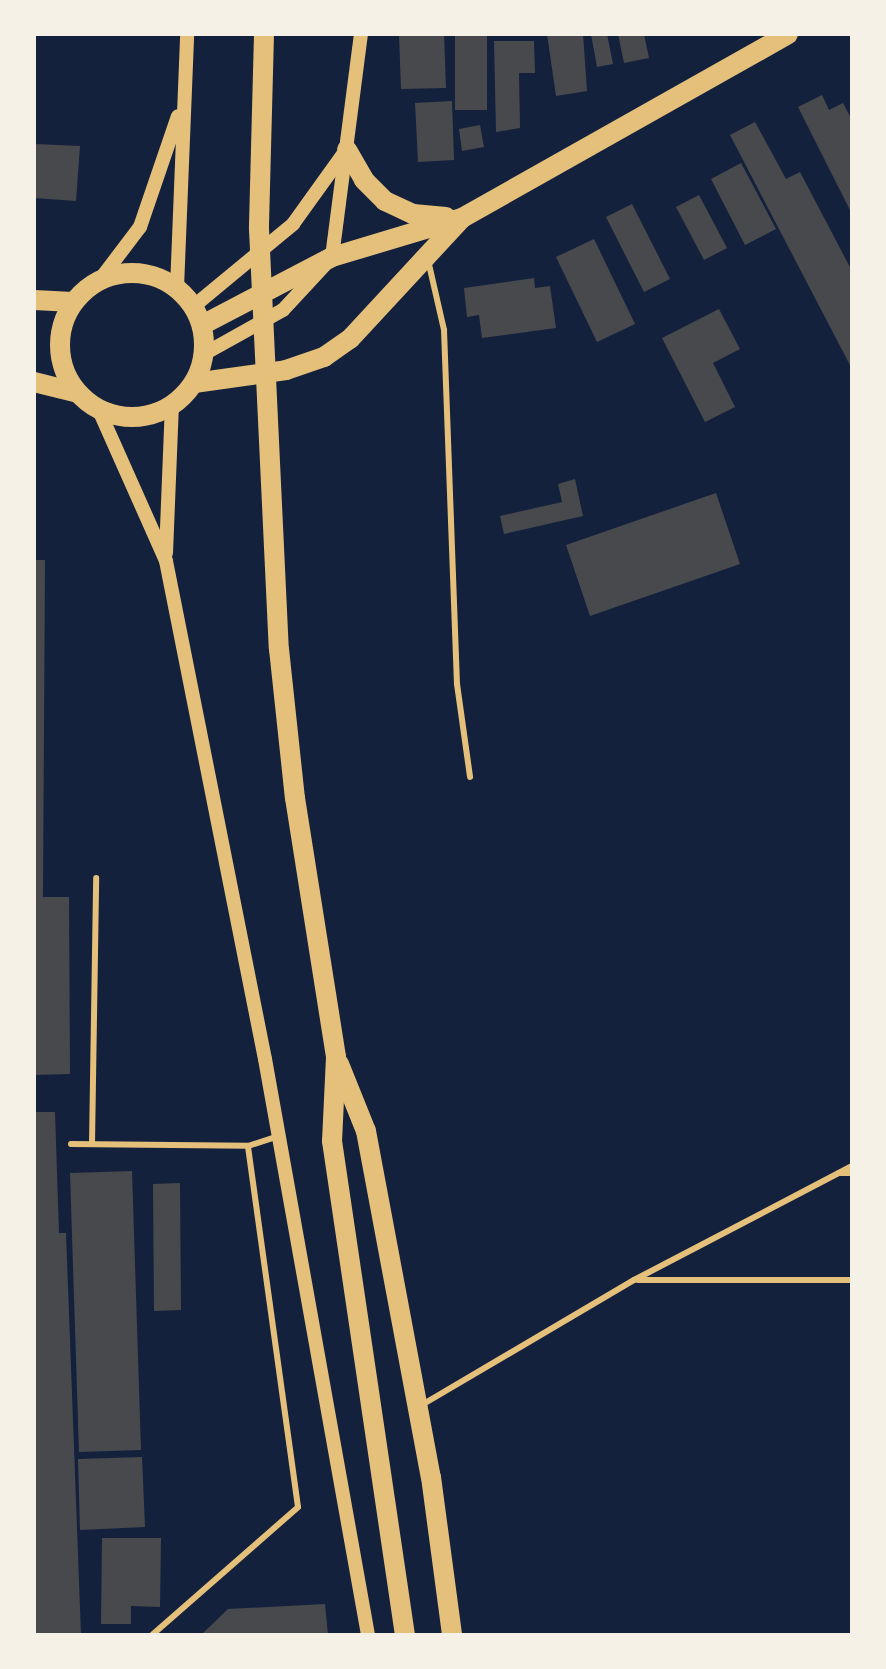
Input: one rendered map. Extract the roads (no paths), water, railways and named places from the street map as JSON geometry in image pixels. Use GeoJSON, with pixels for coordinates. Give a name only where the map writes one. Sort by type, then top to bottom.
{"type":"FeatureCollection","features":[{"type":"Feature","properties":{"kind":"main road"},"geometry":{"type":"LineString","coordinates":[[264,34],[259,229],[268,487],[295,798],[336,1057],[332,1141],[405,1635]]}},
{"type":"Feature","properties":{"kind":"main road"},"geometry":{"type":"LineString","coordinates":[[198,316],[332,257],[462,218],[788,34]]}},
{"type":"Feature","properties":{"kind":"main road"},"geometry":{"type":"LineString","coordinates":[[347,150],[364,180],[385,201],[413,214],[462,218]]}},
{"type":"Feature","properties":{"kind":"main road"},"geometry":{"type":"LineString","coordinates":[[194,383],[286,370],[324,357],[350,339],[462,218]]}},
{"type":"Feature","properties":{"kind":"main road"},"geometry":{"type":"LineString","coordinates":[[131,272],[177,288],[198,316],[204,354],[194,383],[172,405],[135,416],[98,408],[78,393],[67,377],[61,349],[73,302],[99,281],[131,272]]}},
{"type":"Feature","properties":{"kind":"main road"},"geometry":{"type":"LineString","coordinates":[[34,300],[73,302]]}},
{"type":"Feature","properties":{"kind":"main road"},"geometry":{"type":"LineString","coordinates":[[34,382],[78,393]]}},
{"type":"Feature","properties":{"kind":"main road"},"geometry":{"type":"LineString","coordinates":[[336,1057],[366,1131],[417,1408],[452,1635]]}},
{"type":"Feature","properties":{"kind":"street"},"geometry":{"type":"LineString","coordinates":[[177,288],[187,34]]}},
{"type":"Feature","properties":{"kind":"street"},"geometry":{"type":"LineString","coordinates":[[204,354],[283,310],[332,257],[361,34]]}},
{"type":"Feature","properties":{"kind":"street"},"geometry":{"type":"LineString","coordinates":[[99,281],[140,227],[183,100]]}},
{"type":"Feature","properties":{"kind":"street"},"geometry":{"type":"LineString","coordinates":[[198,316],[293,224],[347,150]]}},
{"type":"Feature","properties":{"kind":"street"},"geometry":{"type":"LineString","coordinates":[[166,561],[172,405]]}},
{"type":"Feature","properties":{"kind":"street"},"geometry":{"type":"LineString","coordinates":[[98,408],[166,561],[278,1136],[368,1635]]}},
{"type":"Feature","properties":{"kind":"lane"},"geometry":{"type":"LineString","coordinates":[[427,258],[444,330],[457,684],[470,777]]}},
{"type":"Feature","properties":{"kind":"lane"},"geometry":{"type":"LineString","coordinates":[[92,1144],[96,878]]}},
{"type":"Feature","properties":{"kind":"lane"},"geometry":{"type":"LineString","coordinates":[[71,1144],[248,1146],[278,1136]]}},
{"type":"Feature","properties":{"kind":"lane"},"geometry":{"type":"LineString","coordinates":[[152,1635],[298,1507],[248,1146]]}},
{"type":"Feature","properties":{"kind":"lane"},"geometry":{"type":"LineString","coordinates":[[417,1408],[634,1280],[852,1166]]}},
{"type":"Feature","properties":{"kind":"lane"},"geometry":{"type":"LineString","coordinates":[[836,1173],[852,1173]]}},
{"type":"Feature","properties":{"kind":"lane"},"geometry":{"type":"LineString","coordinates":[[634,1280],[852,1280]]}}]}
